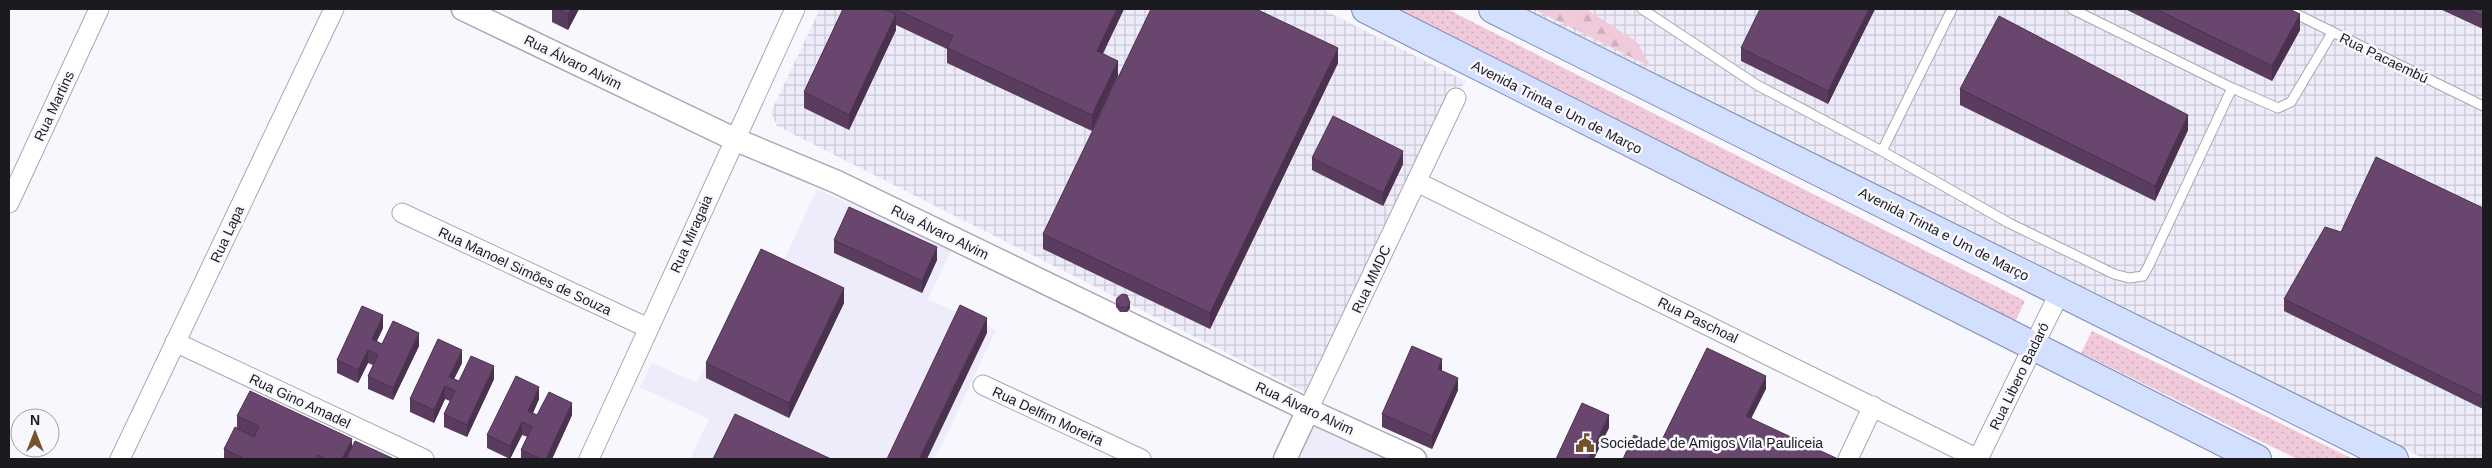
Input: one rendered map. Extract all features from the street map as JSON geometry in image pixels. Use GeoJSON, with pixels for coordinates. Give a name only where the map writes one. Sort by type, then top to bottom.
{"type":"FeatureCollection","features":[{"type":"Feature","properties":{"kind":"main road","name":"Avenida Trinta e Um de Março"},"geometry":{"type":"LineString","coordinates":[[1366,9],[2034,348],[2258,459]]}},
{"type":"Feature","properties":{"kind":"main road","name":"Avenida Trinta e Um de Março"},"geometry":{"type":"LineString","coordinates":[[1493,9],[2394,459]]}},
{"type":"Feature","properties":{"kind":"street","name":"Rua Martins"},"geometry":{"type":"LineString","coordinates":[[9,202],[99,9]]}},
{"type":"Feature","properties":{"kind":"street","name":"Rua Lapa"},"geometry":{"type":"LineString","coordinates":[[120,459],[334,9]]}},
{"type":"Feature","properties":{"kind":"street","name":"Rua Álvaro Alvim"},"geometry":{"type":"LineString","coordinates":[[463,9],[734,139],[837,182],[1308,410],[1415,459]]}},
{"type":"Feature","properties":{"kind":"street","name":"Rua Miragaia"},"geometry":{"type":"LineString","coordinates":[[589,459],[795,9]]}},
{"type":"Feature","properties":{"kind":"street","name":"Rua MMDC"},"geometry":{"type":"LineString","coordinates":[[1285,459],[1456,98]]}},
{"type":"Feature","properties":{"kind":"street","name":"Rua Paschoal"},"geometry":{"type":"LineString","coordinates":[[1417,182],[1978,459]]}},
{"type":"Feature","properties":{"kind":"street","name":"Rua Manoel Simões de Souza"},"geometry":{"type":"LineString","coordinates":[[402,213],[648,328]]}},
{"type":"Feature","properties":{"kind":"street","name":"Rua Libero Badaró"},"geometry":{"type":"LineString","coordinates":[[1978,459],[2060,292]]}},
{"type":"Feature","properties":{"kind":"street","name":"Rua Gino Amadel"},"geometry":{"type":"LineString","coordinates":[[176,342],[424,459]]}},
{"type":"Feature","properties":{"kind":"street","name":"Rua Delfim Moreira"},"geometry":{"type":"LineString","coordinates":[[983,386],[1141,459]]}},
{"type":"Feature","properties":{"kind":"street"},"geometry":{"type":"LineString","coordinates":[[1848,459],[1872,406]]}},
{"type":"Feature","properties":{"kind":"lane"},"geometry":{"type":"LineString","coordinates":[[1642,9],[1757,85],[1882,151],[2009,223],[2114,274],[2130,278],[2143,276],[2232,88]]}},
{"type":"Feature","properties":{"kind":"lane"},"geometry":{"type":"LineString","coordinates":[[1882,151],[1952,9]]}},
{"type":"Feature","properties":{"kind":"lane"},"geometry":{"type":"LineString","coordinates":[[2072,9],[2232,88],[2278,108],[2291,102],[2332,32]]}},
{"type":"Feature","properties":{"kind":"lane","name":"Rua Pacaembú"},"geometry":{"type":"LineString","coordinates":[[2286,9],[2483,106]]}},
{"type":"Feature","properties":{"kind":"shaded area"},"geometry":{"type":"Polygon","coordinates":[[[820,9],[1322,9],[1465,81],[1306,393],[777,126],[771,112],[820,9]]]}},
{"type":"Feature","properties":{"kind":"shaded area"},"geometry":{"type":"Polygon","coordinates":[[[1523,9],[2483,9],[2483,459],[2425,459],[1523,9]]]}},
{"type":"Feature","properties":{"kind":"shaded area"},"geometry":{"type":"Polygon","coordinates":[[[817,189],[951,251],[928,299],[996,330],[935,459],[690,459],[709,419],[640,387],[652,363],[697,383],[757,256],[781,267],[817,189]]]}},
{"type":"Feature","properties":{"kind":"shaded area"},"geometry":{"type":"Polygon","coordinates":[[[1312,423],[1391,459],[1295,459],[1312,423]]]}},
{"type":"Feature","properties":{"kind":"green space"},"geometry":{"type":"Polygon","coordinates":[[[1396,9],[1447,9],[2025,301],[2015,322],[1396,9]]]}},
{"type":"Feature","properties":{"kind":"green space"},"geometry":{"type":"Polygon","coordinates":[[[1534,9],[1586,9],[1637,42],[1651,67],[1534,9]]]}},
{"type":"Feature","properties":{"kind":"green space"},"geometry":{"type":"Polygon","coordinates":[[[2092,331],[2353,459],[2297,459],[2081,353],[2092,331]]]}},
{"type":"Feature","properties":{"kind":"building"},"geometry":{"type":"Polygon","coordinates":[[[557,9],[571,9],[568,14],[557,9]]]}},
{"type":"Feature","properties":{"kind":"building"},"geometry":{"type":"Polygon","coordinates":[[[843,9],[884,9],[896,14],[849,115],[804,92],[843,9]]]}},
{"type":"Feature","properties":{"kind":"building"},"geometry":{"type":"Polygon","coordinates":[[[895,9],[1117,9],[1097,51],[1118,61],[1092,115],[947,48],[953,36],[895,9]]]}},
{"type":"Feature","properties":{"kind":"building"},"geometry":{"type":"Polygon","coordinates":[[[1151,9],[1256,9],[1338,48],[1210,313],[1043,234],[1151,9]]]}},
{"type":"Feature","properties":{"kind":"building"},"geometry":{"type":"Polygon","coordinates":[[[1760,9],[1869,9],[1828,91],[1741,48],[1760,9]]]}},
{"type":"Feature","properties":{"kind":"building"},"geometry":{"type":"Polygon","coordinates":[[[2156,9],[2289,9],[2300,14],[2272,66],[2156,9]]]}},
{"type":"Feature","properties":{"kind":"building"},"geometry":{"type":"Polygon","coordinates":[[[2467,9],[2483,9],[2483,16],[2467,9]]]}},
{"type":"Feature","properties":{"kind":"building"},"geometry":{"type":"Polygon","coordinates":[[[1999,16],[2188,115],[2155,186],[1960,89],[1999,16]]]}},
{"type":"Feature","properties":{"kind":"building"},"geometry":{"type":"Polygon","coordinates":[[[1333,116],[1403,151],[1383,193],[1312,158],[1333,116]]]}},
{"type":"Feature","properties":{"kind":"building"},"geometry":{"type":"Polygon","coordinates":[[[2376,157],[2483,208],[2483,397],[2284,299],[2325,227],[2341,232],[2376,157]]]}},
{"type":"Feature","properties":{"kind":"building"},"geometry":{"type":"Polygon","coordinates":[[[849,207],[937,247],[922,281],[834,240],[849,207]]]}},
{"type":"Feature","properties":{"kind":"building"},"geometry":{"type":"Polygon","coordinates":[[[761,249],[844,288],[789,403],[706,363],[761,249]]]}},
{"type":"Feature","properties":{"kind":"building"},"geometry":{"type":"Polygon","coordinates":[[[1122,294],[1127,295],[1130,303],[1127,307],[1120,307],[1116,302],[1117,298],[1122,294]]]}},
{"type":"Feature","properties":{"kind":"building"},"geometry":{"type":"Polygon","coordinates":[[[960,305],[987,318],[919,459],[887,459],[960,305]]]}},
{"type":"Feature","properties":{"kind":"building"},"geometry":{"type":"Polygon","coordinates":[[[362,306],[383,315],[372,339],[382,344],[393,321],[419,333],[393,388],[368,376],[378,355],[368,350],[358,370],[337,360],[362,306]]]}},
{"type":"Feature","properties":{"kind":"building"},"geometry":{"type":"Polygon","coordinates":[[[438,339],[462,350],[449,377],[459,381],[471,356],[494,366],[467,425],[444,414],[455,391],[445,386],[434,410],[410,399],[438,339]]]}},
{"type":"Feature","properties":{"kind":"building"},"geometry":{"type":"Polygon","coordinates":[[[1412,346],[1442,359],[1438,369],[1458,378],[1432,436],[1382,414],[1412,346]]]}},
{"type":"Feature","properties":{"kind":"building"},"geometry":{"type":"Polygon","coordinates":[[[1707,348],[1766,376],[1746,416],[1838,459],[1623,459],[1634,435],[1659,446],[1707,348]]]}},
{"type":"Feature","properties":{"kind":"building"},"geometry":{"type":"Polygon","coordinates":[[[516,376],[539,387],[528,411],[537,415],[549,392],[572,403],[546,459],[541,459],[521,450],[532,427],[522,422],[510,446],[487,435],[516,376]]]}},
{"type":"Feature","properties":{"kind":"building"},"geometry":{"type":"Polygon","coordinates":[[[250,391],[352,439],[342,459],[326,459],[317,455],[316,459],[245,459],[224,449],[235,427],[254,437],[259,426],[237,416],[250,391]]]}},
{"type":"Feature","properties":{"kind":"building","name":"Sociedade de Amigos Vila Pauliceia"},"geometry":{"type":"Polygon","coordinates":[[[1582,403],[1609,415],[1588,459],[1556,459],[1582,403]]]}},
{"type":"Feature","properties":{"kind":"building"},"geometry":{"type":"Polygon","coordinates":[[[735,414],[831,459],[713,459],[735,414]]]}},
{"type":"Feature","properties":{"kind":"building"},"geometry":{"type":"Polygon","coordinates":[[[355,441],[394,459],[346,459],[355,441]]]}},
{"type":"Feature","properties":{"kind":"place","name":"Sociedade de Amigos Vila Pauliceia"},"geometry":{"type":"Point","coordinates":[1585,443]}}]}
